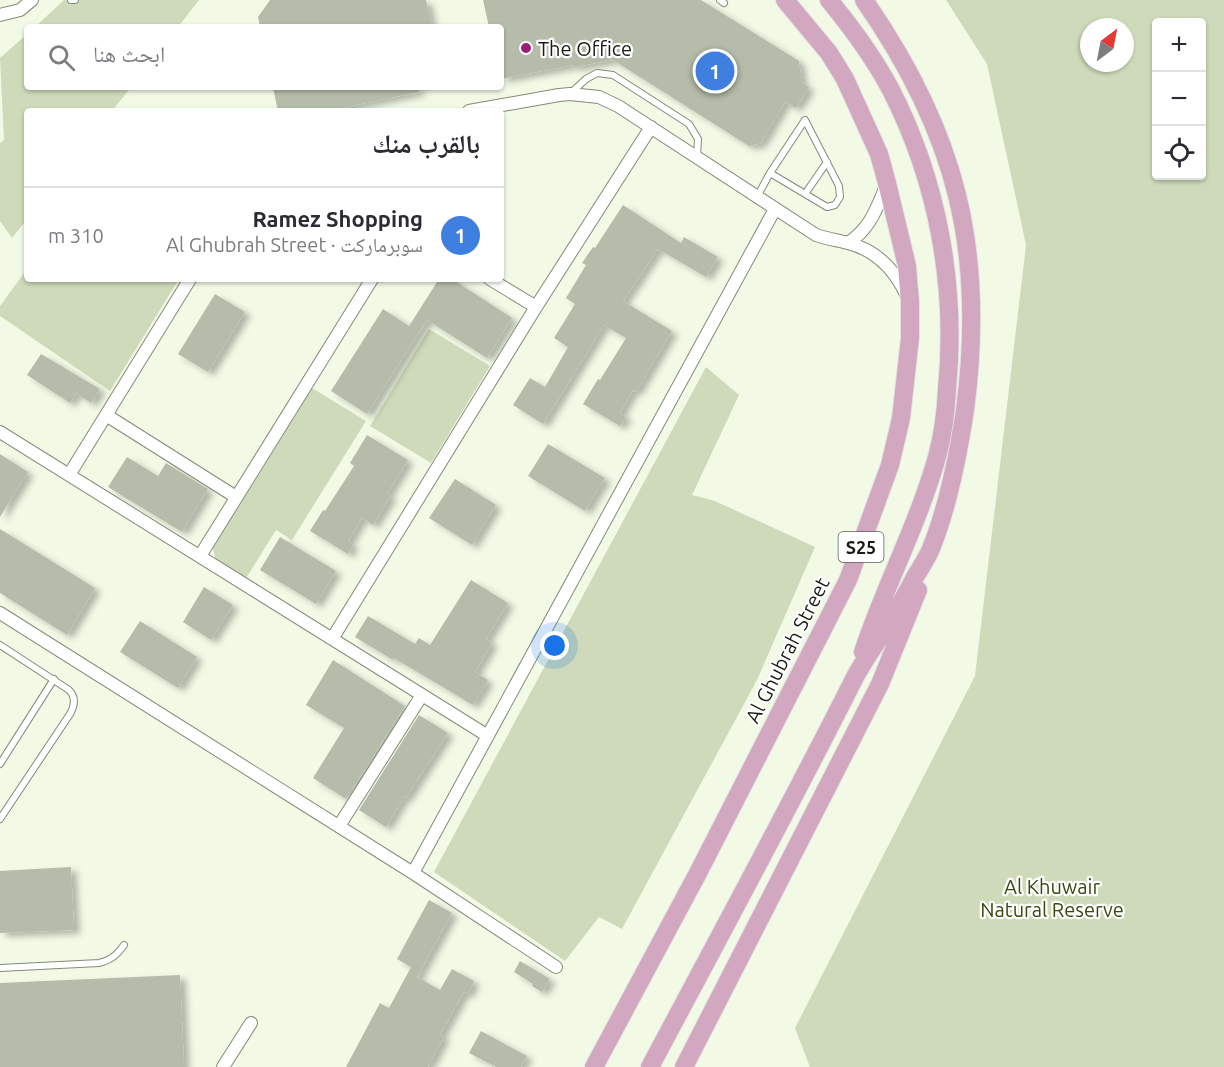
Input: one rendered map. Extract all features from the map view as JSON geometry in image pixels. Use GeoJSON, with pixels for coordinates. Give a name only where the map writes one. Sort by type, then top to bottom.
{"type":"FeatureCollection","features":[{"type":"Feature","properties":{"kind":"main road"},"geometry":{"type":"LineString","coordinates":[[780,0],[800,15]]}},
{"type":"Feature","properties":{"kind":"main road","name":"Al Ghubrah Street"},"geometry":{"type":"LineString","coordinates":[[594,1067],[698,873],[848,580],[890,465],[901,418],[910,338],[907,266],[879,154],[845,79],[829,53],[800,15],[785,0]]}},
{"type":"Feature","properties":{"kind":"main road"},"geometry":{"type":"LineString","coordinates":[[829,0],[863,45],[890,89],[911,135],[929,185],[939,226],[947,274],[950,320],[947,398],[938,454],[923,500],[871,629],[855,676]]}},
{"type":"Feature","properties":{"kind":"main road"},"geometry":{"type":"LineString","coordinates":[[864,0],[890,37]]}},
{"type":"Feature","properties":{"kind":"main road"},"geometry":{"type":"LineString","coordinates":[[684,1067],[880,684],[917,595],[953,476],[966,401],[971,333],[969,263],[954,181],[942,142],[929,110],[872,0]]}},
{"type":"Feature","properties":{"kind":"main road"},"geometry":{"type":"LineString","coordinates":[[650,1067],[855,676],[890,622],[931,548]]}},
{"type":"Feature","properties":{"kind":"street"},"geometry":{"type":"LineString","coordinates":[[0,15],[21,10],[32,0]]}},
{"type":"Feature","properties":{"kind":"street"},"geometry":{"type":"LineString","coordinates":[[487,108],[570,94],[599,97],[618,106],[697,156],[816,235],[848,243],[883,261],[890,268],[910,302]]}},
{"type":"Feature","properties":{"kind":"street"},"geometry":{"type":"LineString","coordinates":[[332,639],[536,308],[651,127]]}},
{"type":"Feature","properties":{"kind":"street"},"geometry":{"type":"LineString","coordinates":[[848,243],[862,234],[875,213],[887,183]]}},
{"type":"Feature","properties":{"kind":"street"},"geometry":{"type":"LineString","coordinates":[[413,873],[775,209]]}},
{"type":"Feature","properties":{"kind":"street"},"geometry":{"type":"LineString","coordinates":[[69,475],[188,282]]}},
{"type":"Feature","properties":{"kind":"street"},"geometry":{"type":"LineString","coordinates":[[200,556],[370,282]]}},
{"type":"Feature","properties":{"kind":"street"},"geometry":{"type":"LineString","coordinates":[[495,282],[536,308]]}},
{"type":"Feature","properties":{"kind":"street"},"geometry":{"type":"LineString","coordinates":[[106,415],[236,497]]}},
{"type":"Feature","properties":{"kind":"street"},"geometry":{"type":"LineString","coordinates":[[0,432],[488,736]]}},
{"type":"Feature","properties":{"kind":"street"},"geometry":{"type":"LineString","coordinates":[[0,613],[413,873],[556,967]]}},
{"type":"Feature","properties":{"kind":"street"},"geometry":{"type":"LineString","coordinates":[[339,826],[422,695]]}},
{"type":"Feature","properties":{"kind":"street"},"geometry":{"type":"LineString","coordinates":[[223,1067],[251,1023]]}},
{"type":"Feature","properties":{"kind":"lane"},"geometry":{"type":"LineString","coordinates":[[0,22],[21,10]]}},
{"type":"Feature","properties":{"kind":"lane"},"geometry":{"type":"LineString","coordinates":[[570,94],[586,79],[597,73],[613,75],[689,124],[698,140],[697,156]]}},
{"type":"Feature","properties":{"kind":"lane"},"geometry":{"type":"LineString","coordinates":[[758,195],[770,173],[805,120],[839,186],[840,197],[835,205],[827,207],[770,173]]}},
{"type":"Feature","properties":{"kind":"lane"},"geometry":{"type":"LineString","coordinates":[[805,194],[827,162]]}},
{"type":"Feature","properties":{"kind":"lane"},"geometry":{"type":"LineString","coordinates":[[0,645],[54,679],[74,695],[73,709],[0,819]]}},
{"type":"Feature","properties":{"kind":"lane"},"geometry":{"type":"LineString","coordinates":[[0,764],[54,679]]}},
{"type":"Feature","properties":{"kind":"lane"},"geometry":{"type":"LineString","coordinates":[[0,969],[99,963],[118,954],[124,945]]}},
{"type":"Feature","properties":{"kind":"green space"},"geometry":{"type":"Polygon","coordinates":[[[64,0],[199,0],[180,24],[38,24],[64,0]]]}},
{"type":"Feature","properties":{"kind":"green space","name":"Al Khuwair Natural Reserve"},"geometry":{"type":"Polygon","coordinates":[[[946,0],[1224,0],[1224,1067],[810,1067],[795,1028],[975,676],[1026,245],[987,64],[946,0]]]}},
{"type":"Feature","properties":{"kind":"green space"},"geometry":{"type":"Polygon","coordinates":[[[24,37],[24,90],[129,90],[114,108],[24,108],[24,223],[12,238],[0,221],[0,143],[4,140],[0,58],[24,37]]]}},
{"type":"Feature","properties":{"kind":"green space"},"geometry":{"type":"Polygon","coordinates":[[[24,273],[24,282],[177,282],[110,391],[0,316],[0,306],[24,273]]]}},
{"type":"Feature","properties":{"kind":"green space"},"geometry":{"type":"Polygon","coordinates":[[[429,329],[490,366],[431,463],[370,426],[429,329]]]}},
{"type":"Feature","properties":{"kind":"green space"},"geometry":{"type":"Polygon","coordinates":[[[706,367],[739,395],[692,495],[715,501],[815,547],[757,680],[622,929],[599,917],[565,961],[434,872],[706,367]]]}},
{"type":"Feature","properties":{"kind":"green space"},"geometry":{"type":"Polygon","coordinates":[[[312,388],[366,421],[292,540],[276,530],[245,580],[216,562],[213,548],[312,388]]]}},
{"type":"Feature","properties":{"kind":"building"},"geometry":{"type":"Polygon","coordinates":[[[270,0],[426,0],[431,24],[259,24],[258,17],[270,0]]]}},
{"type":"Feature","properties":{"kind":"building"},"geometry":{"type":"Polygon","coordinates":[[[483,0],[701,0],[799,61],[802,83],[809,87],[796,108],[785,102],[761,143],[749,146],[613,60],[504,78],[504,24],[488,24],[483,0]]]}},
{"type":"Feature","properties":{"kind":"building"},"geometry":{"type":"Polygon","coordinates":[[[274,90],[419,90],[419,92],[342,108],[277,108],[274,90]]]}},
{"type":"Feature","properties":{"kind":"building"},"geometry":{"type":"Polygon","coordinates":[[[623,205],[681,243],[684,237],[718,257],[706,277],[658,249],[623,301],[672,331],[636,392],[633,390],[620,413],[626,417],[620,426],[583,404],[626,338],[604,325],[543,424],[513,405],[530,378],[545,387],[568,347],[554,338],[575,304],[566,298],[586,265],[582,263],[593,247],[595,248],[623,205]]]}},
{"type":"Feature","properties":{"kind":"building"},"geometry":{"type":"Polygon","coordinates":[[[437,282],[457,282],[512,318],[487,358],[427,320],[367,414],[331,391],[383,309],[409,326],[437,282]]]}},
{"type":"Feature","properties":{"kind":"building"},"geometry":{"type":"Polygon","coordinates":[[[215,294],[245,312],[208,372],[178,354],[215,294]]]}},
{"type":"Feature","properties":{"kind":"building"},"geometry":{"type":"Polygon","coordinates":[[[41,354],[100,389],[91,403],[76,393],[70,403],[27,375],[41,354]]]}},
{"type":"Feature","properties":{"kind":"building"},"geometry":{"type":"Polygon","coordinates":[[[367,435],[408,460],[387,494],[391,496],[373,525],[362,518],[348,542],[353,545],[348,554],[310,531],[354,466],[350,463],[367,435]]]}},
{"type":"Feature","properties":{"kind":"building"},"geometry":{"type":"Polygon","coordinates":[[[548,444],[605,478],[585,511],[528,476],[548,444]]]}},
{"type":"Feature","properties":{"kind":"building"},"geometry":{"type":"Polygon","coordinates":[[[0,454],[28,472],[0,517],[0,454]]]}},
{"type":"Feature","properties":{"kind":"building"},"geometry":{"type":"Polygon","coordinates":[[[127,457],[158,476],[166,463],[208,489],[182,532],[108,487],[127,457]]]}},
{"type":"Feature","properties":{"kind":"building"},"geometry":{"type":"Polygon","coordinates":[[[455,479],[496,505],[472,545],[429,518],[455,479]]]}},
{"type":"Feature","properties":{"kind":"building"},"geometry":{"type":"Polygon","coordinates":[[[0,529],[95,588],[67,635],[0,593],[0,529]]]}},
{"type":"Feature","properties":{"kind":"building"},"geometry":{"type":"Polygon","coordinates":[[[280,537],[336,571],[316,604],[260,570],[280,537]]]}},
{"type":"Feature","properties":{"kind":"building"},"geometry":{"type":"Polygon","coordinates":[[[471,580],[508,603],[486,639],[492,643],[475,672],[488,680],[473,705],[355,637],[368,616],[415,644],[419,638],[430,645],[471,580]]]}},
{"type":"Feature","properties":{"kind":"building"},"geometry":{"type":"Polygon","coordinates":[[[204,587],[233,605],[211,640],[183,622],[204,587]]]}},
{"type":"Feature","properties":{"kind":"building"},"geometry":{"type":"Polygon","coordinates":[[[140,621],[197,657],[178,688],[120,652],[140,621]]]}},
{"type":"Feature","properties":{"kind":"building"},"geometry":{"type":"Polygon","coordinates":[[[333,660],[405,706],[346,799],[313,778],[344,728],[306,705],[333,660]]]}},
{"type":"Feature","properties":{"kind":"building"},"geometry":{"type":"Polygon","coordinates":[[[419,715],[448,733],[386,827],[359,810],[419,715]]]}},
{"type":"Feature","properties":{"kind":"building"},"geometry":{"type":"Polygon","coordinates":[[[71,867],[74,930],[0,933],[0,871],[71,867]]]}},
{"type":"Feature","properties":{"kind":"building"},"geometry":{"type":"Polygon","coordinates":[[[429,900],[452,913],[417,977],[440,990],[452,969],[474,981],[468,994],[464,992],[440,1035],[444,1037],[428,1067],[346,1067],[380,1003],[389,1008],[411,967],[397,959],[429,900]]]}},
{"type":"Feature","properties":{"kind":"building"},"geometry":{"type":"Polygon","coordinates":[[[520,961],[550,979],[542,992],[514,972],[520,961]]]}},
{"type":"Feature","properties":{"kind":"building"},"geometry":{"type":"Polygon","coordinates":[[[180,975],[184,1067],[0,1067],[0,983],[180,975]]]}},
{"type":"Feature","properties":{"kind":"building"},"geometry":{"type":"Polygon","coordinates":[[[481,1031],[527,1056],[521,1067],[496,1067],[469,1053],[481,1031]]]}},
{"type":"Feature","properties":{"kind":"place","name":"The Office"},"geometry":{"type":"Point","coordinates":[526,48]}},
{"type":"Feature","properties":{"kind":"place","name":"Ramez Shopping"},"geometry":{"type":"Point","coordinates":[715,71]}}]}
